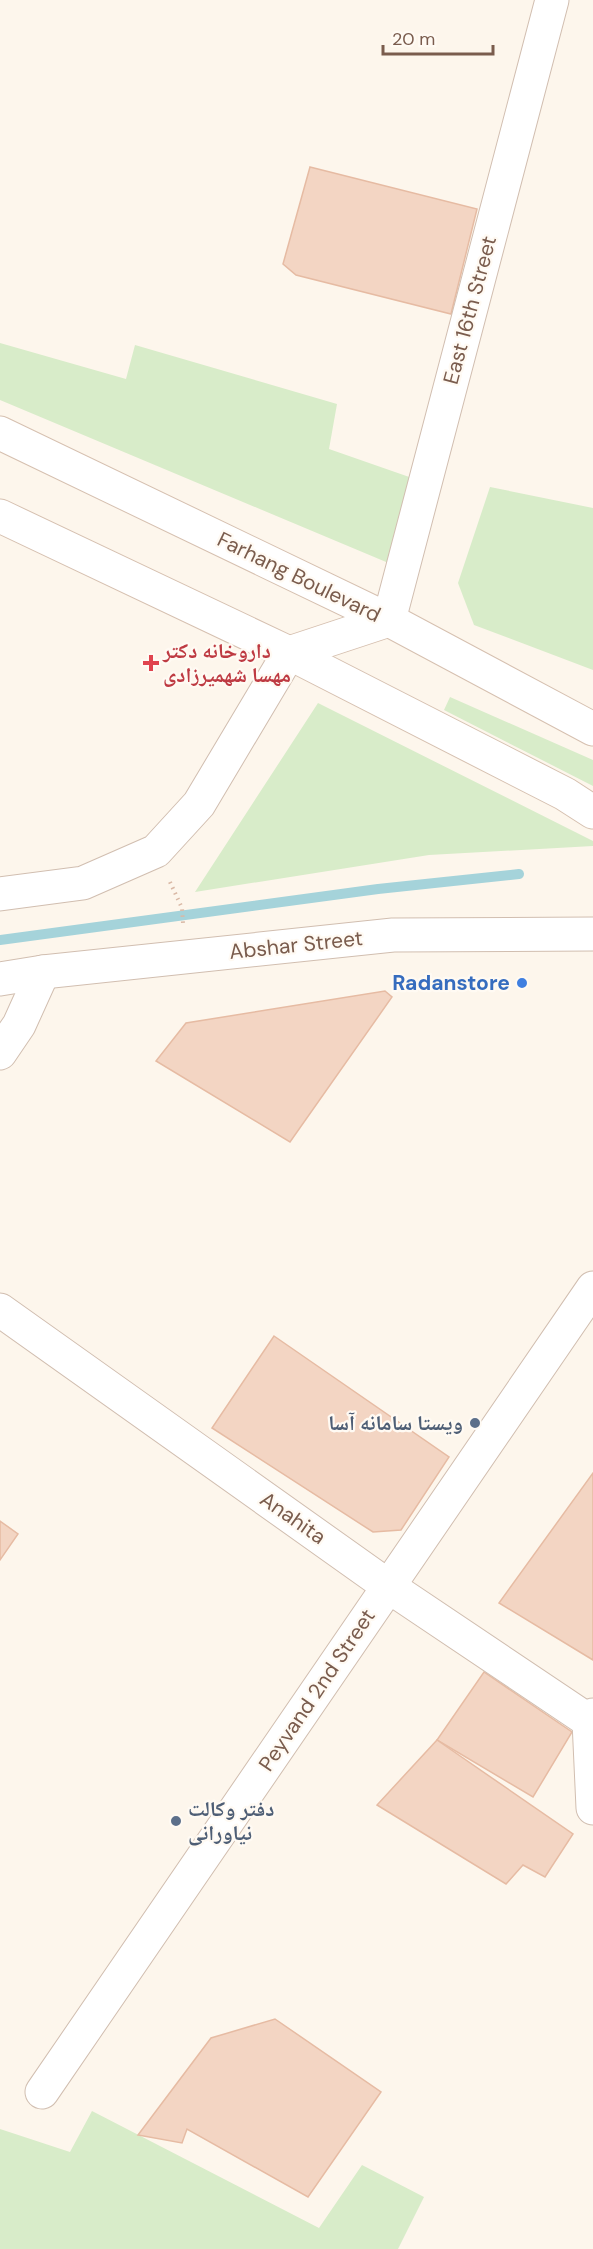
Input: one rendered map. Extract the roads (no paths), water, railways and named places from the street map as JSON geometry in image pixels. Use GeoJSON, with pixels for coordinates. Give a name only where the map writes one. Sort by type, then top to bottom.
{"type":"FeatureCollection","features":[{"type":"Feature","properties":{"kind":"street","name":"East 16th Street"},"geometry":{"type":"LineString","coordinates":[[388,620],[552,0]]}},
{"type":"Feature","properties":{"kind":"street","name":"Farhang Boulevard"},"geometry":{"type":"LineString","coordinates":[[0,433],[388,620],[593,729]]}},
{"type":"Feature","properties":{"kind":"street"},"geometry":{"type":"LineString","coordinates":[[0,516],[289,653],[565,794],[593,812]]}},
{"type":"Feature","properties":{"kind":"street"},"geometry":{"type":"LineString","coordinates":[[0,894],[83,884],[156,851],[199,804],[289,653],[388,620]]}},
{"type":"Feature","properties":{"kind":"street","name":"Abshar Street"},"geometry":{"type":"LineString","coordinates":[[0,980],[43,972],[393,935],[593,934]]}},
{"type":"Feature","properties":{"kind":"street"},"geometry":{"type":"LineString","coordinates":[[0,1053],[19,1025],[43,972]]}},
{"type":"Feature","properties":{"kind":"street","name":"Peyvand 2nd Street"},"geometry":{"type":"LineString","coordinates":[[42,2092],[593,1288]]}},
{"type":"Feature","properties":{"kind":"street","name":"Anahita"},"geometry":{"type":"LineString","coordinates":[[0,1310],[388,1586],[591,1718]]}},
{"type":"Feature","properties":{"kind":"street"},"geometry":{"type":"LineString","coordinates":[[591,1718],[593,1808]]}},
{"type":"Feature","properties":{"kind":"waterway"},"geometry":{"type":"LineString","coordinates":[[0,940],[378,889],[519,874]]}},
{"type":"Feature","properties":{"kind":"place","name":"داروخانه دکتر مهسا شهمیرزادی"},"geometry":{"type":"Point","coordinates":[151,663]}},
{"type":"Feature","properties":{"kind":"place","name":"Radanstore"},"geometry":{"type":"Point","coordinates":[522,983]}},
{"type":"Feature","properties":{"kind":"place","name":"ویستا سامانه آسا"},"geometry":{"type":"Point","coordinates":[475,1423]}},
{"type":"Feature","properties":{"kind":"place","name":"دفتر وکالت نیاورانی"},"geometry":{"type":"Point","coordinates":[176,1821]}}]}
